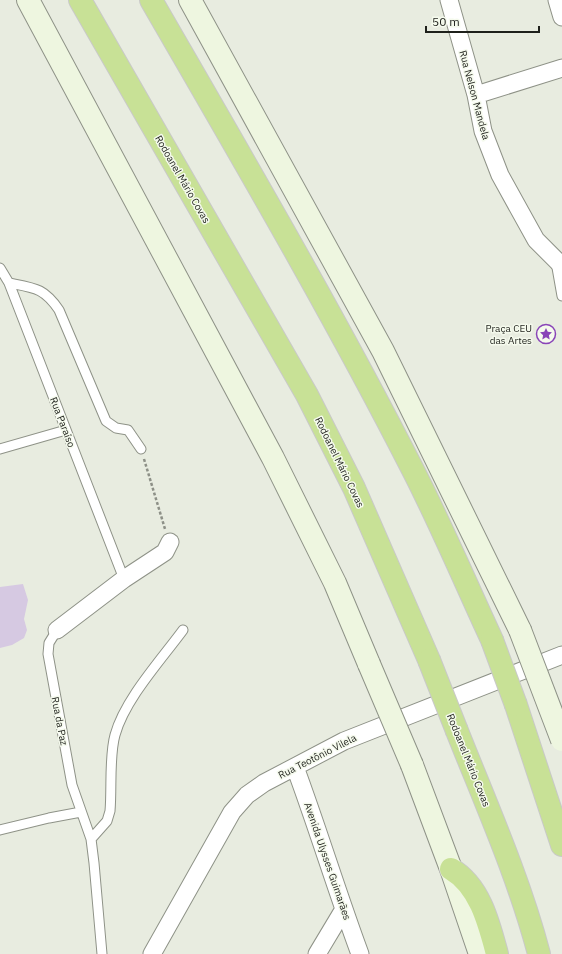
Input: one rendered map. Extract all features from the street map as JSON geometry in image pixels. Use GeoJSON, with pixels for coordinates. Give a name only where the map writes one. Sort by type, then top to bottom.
{"type":"FeatureCollection","features":[{"type":"Feature","properties":{"kind":"highway","name":"Rodoanel Mário Covas"},"geometry":{"type":"LineString","coordinates":[[80,0],[307,395],[354,488],[429,660],[499,836],[532,926],[539,954]]}},
{"type":"Feature","properties":{"kind":"highway"},"geometry":{"type":"LineString","coordinates":[[151,0],[232,140],[359,367],[415,474],[492,640],[516,705],[562,845]]}},
{"type":"Feature","properties":{"kind":"highway"},"geometry":{"type":"LineString","coordinates":[[451,869],[462,875],[472,889],[486,916],[497,954]]}},
{"type":"Feature","properties":{"kind":"main road"},"geometry":{"type":"LineString","coordinates":[[28,0],[273,458],[335,583],[412,764],[451,869],[480,954]]}},
{"type":"Feature","properties":{"kind":"main road"},"geometry":{"type":"LineString","coordinates":[[190,0],[383,351],[520,630],[562,740]]}},
{"type":"Feature","properties":{"kind":"street","name":"Rua Nelson Mandela"},"geometry":{"type":"LineString","coordinates":[[449,0],[476,95],[484,131],[500,175],[536,240],[559,262]]}},
{"type":"Feature","properties":{"kind":"street"},"geometry":{"type":"LineString","coordinates":[[557,0],[562,17]]}},
{"type":"Feature","properties":{"kind":"street"},"geometry":{"type":"LineString","coordinates":[[476,95],[562,68]]}},
{"type":"Feature","properties":{"kind":"street","name":"Rua da Paz"},"geometry":{"type":"LineString","coordinates":[[57,630],[124,579],[165,552],[170,542]]}},
{"type":"Feature","properties":{"kind":"street","name":"Rua Teotônio Vilela"},"geometry":{"type":"LineString","coordinates":[[152,954],[232,812],[247,795],[264,783],[344,740],[562,655]]}},
{"type":"Feature","properties":{"kind":"street","name":"Avenida Ulysses Guimarães"},"geometry":{"type":"LineString","coordinates":[[295,767],[325,848],[360,954]]}},
{"type":"Feature","properties":{"kind":"street"},"geometry":{"type":"LineString","coordinates":[[317,954],[344,909]]}},
{"type":"Feature","properties":{"kind":"lane"},"geometry":{"type":"LineString","coordinates":[[559,262],[562,296]]}},
{"type":"Feature","properties":{"kind":"lane","name":"Rua Paraíso"},"geometry":{"type":"LineString","coordinates":[[0,268],[9,284],[124,579]]}},
{"type":"Feature","properties":{"kind":"lane"},"geometry":{"type":"LineString","coordinates":[[9,284],[36,289],[50,297],[59,310],[106,421],[116,428],[128,430],[141,449]]}},
{"type":"Feature","properties":{"kind":"lane"},"geometry":{"type":"LineString","coordinates":[[0,449],[66,430]]}},
{"type":"Feature","properties":{"kind":"lane","name":"Rua da Paz"},"geometry":{"type":"LineString","coordinates":[[57,630],[49,643],[48,654],[72,785],[90,839],[94,863],[102,954]]}},
{"type":"Feature","properties":{"kind":"lane"},"geometry":{"type":"LineString","coordinates":[[90,839],[107,821],[110,811],[114,736],[120,720],[131,700],[183,630]]}},
{"type":"Feature","properties":{"kind":"lane"},"geometry":{"type":"LineString","coordinates":[[0,830],[81,812]]}},
{"type":"Feature","properties":{"kind":"path"},"geometry":{"type":"LineString","coordinates":[[141,449],[170,542]]}},
{"type":"Feature","properties":{"kind":"shaded area"},"geometry":{"type":"Polygon","coordinates":[[[23,584],[28,600],[24,619],[27,630],[24,638],[12,645],[0,648],[0,587],[23,584]]]}},
{"type":"Feature","properties":{"kind":"place","name":"Praça CEU das Artes"},"geometry":{"type":"Point","coordinates":[546,334]}}]}
